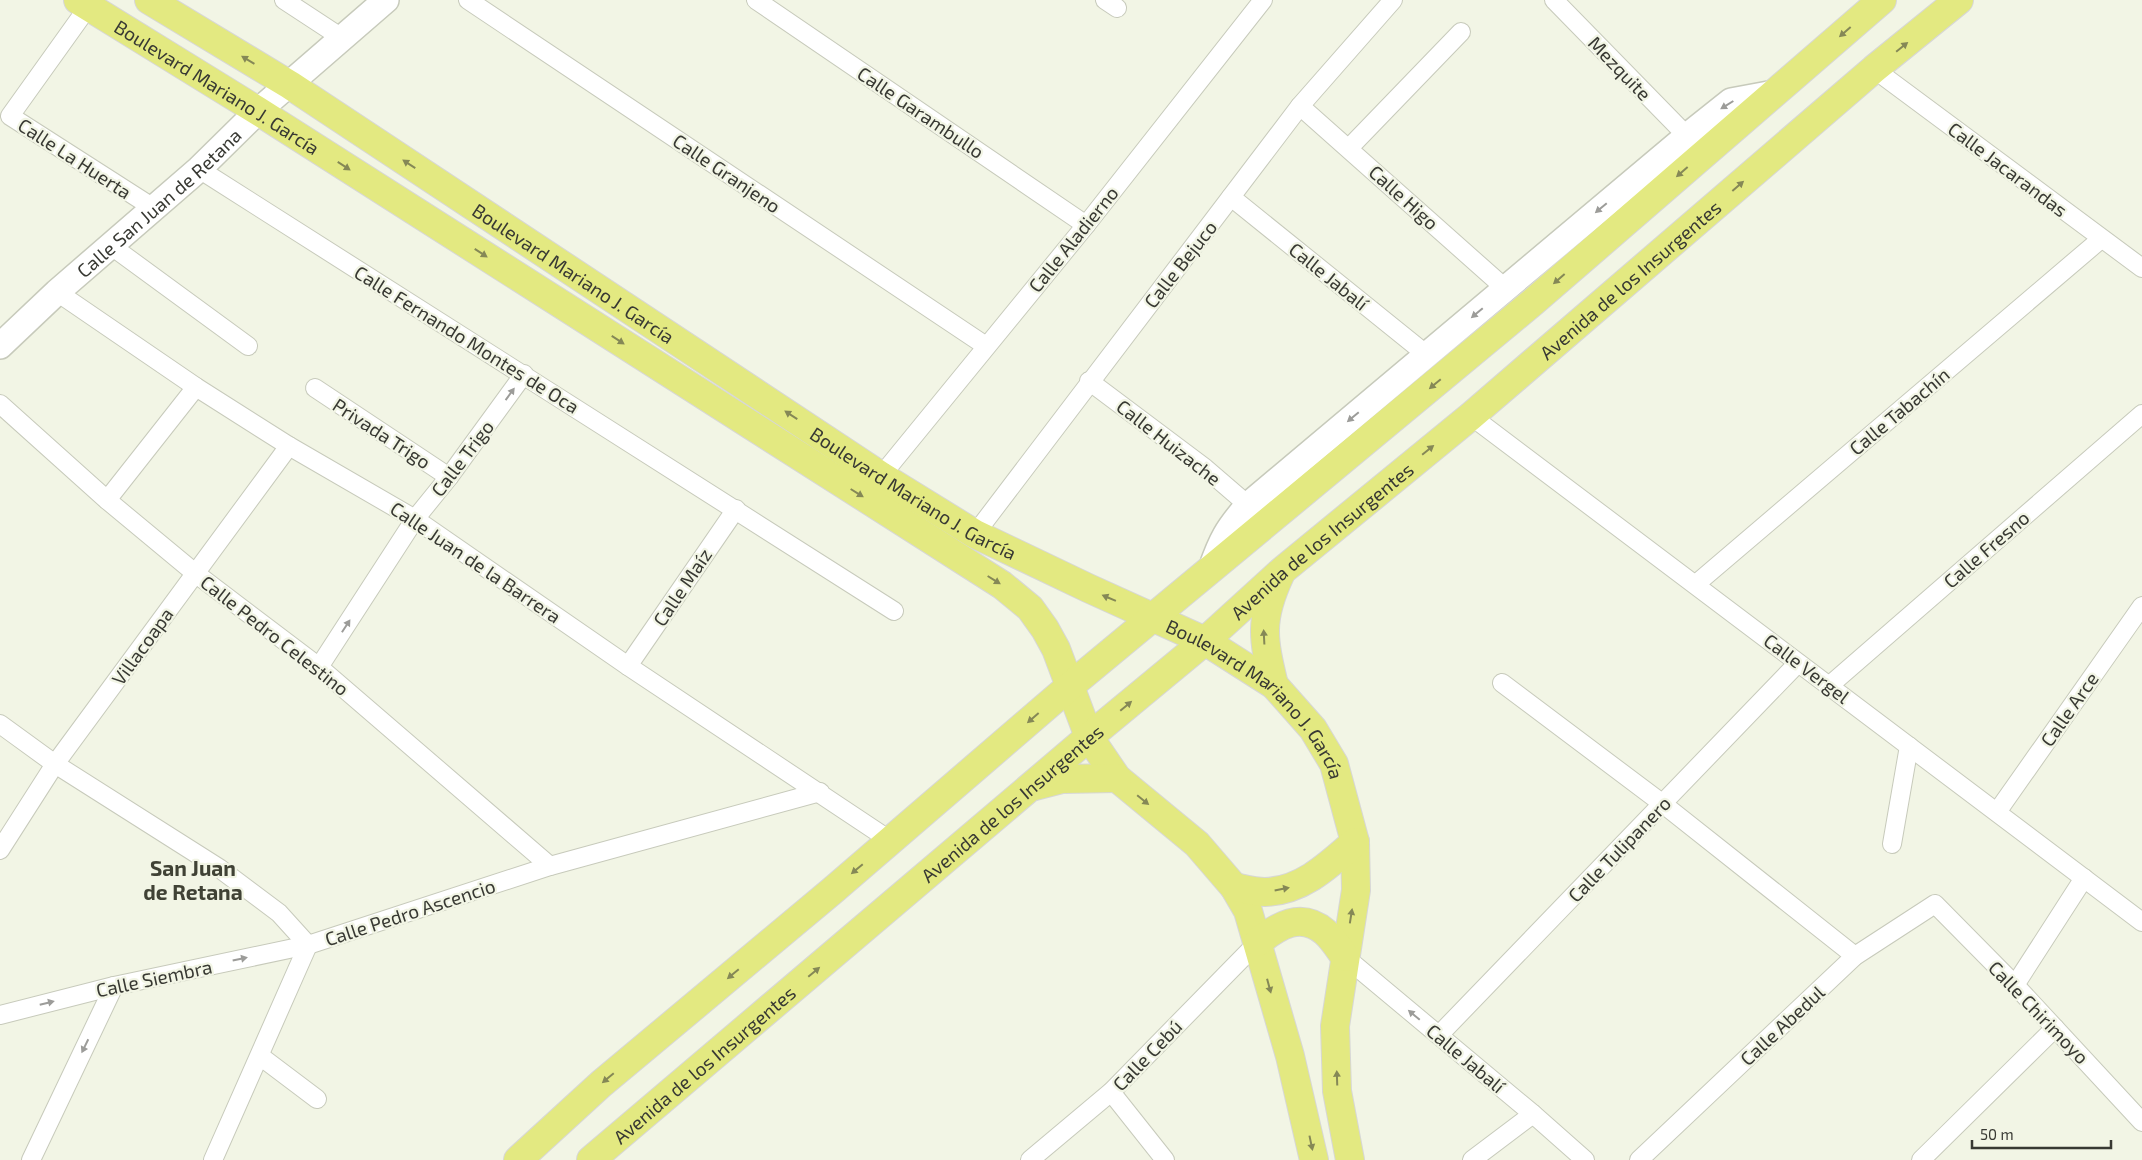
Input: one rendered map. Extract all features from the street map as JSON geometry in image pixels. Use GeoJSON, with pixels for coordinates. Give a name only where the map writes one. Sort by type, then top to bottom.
{"type":"FeatureCollection","features":[{"type":"Feature","properties":{"kind":"main road","name":"Boulevard Mariano J. García"},"geometry":{"type":"LineString","coordinates":[[149,0],[290,85],[881,476],[975,534],[1205,641],[1274,685],[1313,729],[1334,764],[1355,842],[1356,890],[1335,1026],[1337,1091],[1350,1160]]}},
{"type":"Feature","properties":{"kind":"main road"},"geometry":{"type":"LineString","coordinates":[[518,1160],[601,1084],[890,841],[1070,686],[1533,302],[1882,0]]}},
{"type":"Feature","properties":{"kind":"main road","name":"Avenida de los Insurgentes"},"geometry":{"type":"LineString","coordinates":[[591,1160],[1089,737],[1205,641],[1283,570],[1471,416],[1874,69],[1959,0]]}},
{"type":"Feature","properties":{"kind":"main road","name":"Boulevard Mariano J. García"},"geometry":{"type":"LineString","coordinates":[[83,3],[258,111],[816,466],[1002,585],[1030,608],[1056,649],[1089,737],[1117,778],[1197,844],[1234,887],[1248,911],[1290,1056],[1314,1160]]}},
{"type":"Feature","properties":{"kind":"main road"},"geometry":{"type":"LineString","coordinates":[[816,466],[832,442]]}},
{"type":"Feature","properties":{"kind":"main road"},"geometry":{"type":"LineString","coordinates":[[1274,685],[1266,652],[1264,630],[1269,601],[1283,570]]}},
{"type":"Feature","properties":{"kind":"main road"},"geometry":{"type":"LineString","coordinates":[[1031,787],[1062,779],[1117,778]]}},
{"type":"Feature","properties":{"kind":"main road"},"geometry":{"type":"LineString","coordinates":[[1234,887],[1264,892],[1288,888],[1308,880],[1355,842]]}},
{"type":"Feature","properties":{"kind":"main road"},"geometry":{"type":"LineString","coordinates":[[1258,942],[1277,927],[1294,921],[1310,923],[1325,932],[1345,957]]}},
{"type":"Feature","properties":{"kind":"street"},"geometry":{"type":"LineString","coordinates":[[284,0],[342,38]]}},
{"type":"Feature","properties":{"kind":"street","name":"Calle San Juan de Retana"},"geometry":{"type":"LineString","coordinates":[[0,346],[152,207],[199,168],[258,111],[386,0]]}},
{"type":"Feature","properties":{"kind":"street","name":"Calle Granjeno"},"geometry":{"type":"LineString","coordinates":[[468,0],[986,346]]}},
{"type":"Feature","properties":{"kind":"street","name":"Calle Garambullo"},"geometry":{"type":"LineString","coordinates":[[756,0],[1086,225]]}},
{"type":"Feature","properties":{"kind":"street","name":"Calle Aladierno"},"geometry":{"type":"LineString","coordinates":[[881,476],[1086,225],[1263,0]]}},
{"type":"Feature","properties":{"kind":"street","name":"Calle Bejuco"},"geometry":{"type":"LineString","coordinates":[[975,534],[1089,381],[1300,106],[1393,0]]}},
{"type":"Feature","properties":{"kind":"street","name":"Mezquite"},"geometry":{"type":"LineString","coordinates":[[1554,0],[1687,136]]}},
{"type":"Feature","properties":{"kind":"street","name":"Calle La Huerta"},"geometry":{"type":"LineString","coordinates":[[83,3],[10,116],[152,207]]}},
{"type":"Feature","properties":{"kind":"street"},"geometry":{"type":"LineString","coordinates":[[1349,148],[1461,32]]}},
{"type":"Feature","properties":{"kind":"street","name":"Calle Jacarandas"},"geometry":{"type":"LineString","coordinates":[[1874,69],[2142,268]]}},
{"type":"Feature","properties":{"kind":"street"},"geometry":{"type":"LineString","coordinates":[[1211,570],[1221,540],[1233,521],[1248,505],[1687,136],[1731,102],[1774,93]]}},
{"type":"Feature","properties":{"kind":"street","name":"Calle Higo"},"geometry":{"type":"LineString","coordinates":[[1300,106],[1506,289]]}},
{"type":"Feature","properties":{"kind":"street","name":"Calle Fernando Montes de Oca"},"geometry":{"type":"LineString","coordinates":[[199,168],[894,611]]}},
{"type":"Feature","properties":{"kind":"street","name":"Calle Jabalí"},"geometry":{"type":"LineString","coordinates":[[1231,197],[1427,355]]}},
{"type":"Feature","properties":{"kind":"street","name":"Calle Tabachín"},"geometry":{"type":"LineString","coordinates":[[1696,584],[2101,239]]}},
{"type":"Feature","properties":{"kind":"street"},"geometry":{"type":"LineString","coordinates":[[110,245],[248,346]]}},
{"type":"Feature","properties":{"kind":"street","name":"Calle Juan de la Barrera"},"geometry":{"type":"LineString","coordinates":[[57,292],[196,387],[290,446],[415,519],[628,666],[820,792],[890,841]]}},
{"type":"Feature","properties":{"kind":"street","name":"Calle Trigo"},"geometry":{"type":"LineString","coordinates":[[319,667],[415,519],[449,477],[524,374]]}},
{"type":"Feature","properties":{"kind":"street","name":"Calle Huizache"},"geometry":{"type":"LineString","coordinates":[[1089,381],[1205,468],[1248,505]]}},
{"type":"Feature","properties":{"kind":"street"},"geometry":{"type":"LineString","coordinates":[[107,500],[196,387]]}},
{"type":"Feature","properties":{"kind":"street","name":"Privada Trigo"},"geometry":{"type":"LineString","coordinates":[[314,388],[449,477]]}},
{"type":"Feature","properties":{"kind":"street","name":"Calle Pedro Celestino"},"geometry":{"type":"LineString","coordinates":[[0,404],[107,500],[195,573],[319,667],[550,866]]}},
{"type":"Feature","properties":{"kind":"street","name":"Calle Fresno"},"geometry":{"type":"LineString","coordinates":[[1830,684],[2142,414]]}},
{"type":"Feature","properties":{"kind":"street","name":"Calle Vergel"},"geometry":{"type":"LineString","coordinates":[[1471,416],[1798,662],[1830,684],[2142,922]]}},
{"type":"Feature","properties":{"kind":"street","name":"Villacoapa"},"geometry":{"type":"LineString","coordinates":[[0,850],[55,764],[290,446]]}},
{"type":"Feature","properties":{"kind":"street","name":"Calle Maíz"},"geometry":{"type":"LineString","coordinates":[[628,666],[736,509]]}},
{"type":"Feature","properties":{"kind":"street","name":"Calle Arce"},"geometry":{"type":"LineString","coordinates":[[1997,812],[2142,606]]}},
{"type":"Feature","properties":{"kind":"street","name":"Calle Tulipanero"},"geometry":{"type":"LineString","coordinates":[[1439,1035],[1798,662]]}},
{"type":"Feature","properties":{"kind":"street"},"geometry":{"type":"LineString","coordinates":[[1502,683],[1663,804],[1855,956]]}},
{"type":"Feature","properties":{"kind":"street","name":"Calle Pedro Ascencio"},"geometry":{"type":"LineString","coordinates":[[0,724],[55,764],[219,868],[279,913],[308,945],[550,866],[820,792]]}},
{"type":"Feature","properties":{"kind":"street"},"geometry":{"type":"LineString","coordinates":[[1892,844],[1909,746]]}},
{"type":"Feature","properties":{"kind":"street"},"geometry":{"type":"LineString","coordinates":[[2015,985],[2084,878]]}},
{"type":"Feature","properties":{"kind":"street","name":"Calle Abedul"},"geometry":{"type":"LineString","coordinates":[[1639,1160],[1855,956],[1934,904]]}},
{"type":"Feature","properties":{"kind":"street","name":"Calle Chirimoyo"},"geometry":{"type":"LineString","coordinates":[[1934,904],[2015,985],[2142,1122]]}},
{"type":"Feature","properties":{"kind":"street","name":"Calle Cebú"},"geometry":{"type":"LineString","coordinates":[[1030,1160],[1111,1092],[1258,942]]}},
{"type":"Feature","properties":{"kind":"street"},"geometry":{"type":"LineString","coordinates":[[213,1160],[308,945]]}},
{"type":"Feature","properties":{"kind":"street","name":"Calle Siembra"},"geometry":{"type":"LineString","coordinates":[[0,1015],[114,986],[308,945]]}},
{"type":"Feature","properties":{"kind":"street","name":"Calle Jabalí"},"geometry":{"type":"LineString","coordinates":[[1345,957],[1533,1114],[1584,1160]]}},
{"type":"Feature","properties":{"kind":"street"},"geometry":{"type":"LineString","coordinates":[[31,1160],[114,986]]}},
{"type":"Feature","properties":{"kind":"street"},"geometry":{"type":"LineString","coordinates":[[1921,1160],[2055,1028]]}},
{"type":"Feature","properties":{"kind":"street"},"geometry":{"type":"LineString","coordinates":[[260,1056],[317,1099]]}},
{"type":"Feature","properties":{"kind":"street"},"geometry":{"type":"LineString","coordinates":[[1111,1092],[1165,1160]]}},
{"type":"Feature","properties":{"kind":"street"},"geometry":{"type":"LineString","coordinates":[[1472,1160],[1533,1114]]}},
{"type":"Feature","properties":{"kind":"district","name":"San Juan de Retana"},"geometry":{"type":"Point","coordinates":[193,879]}}]}
